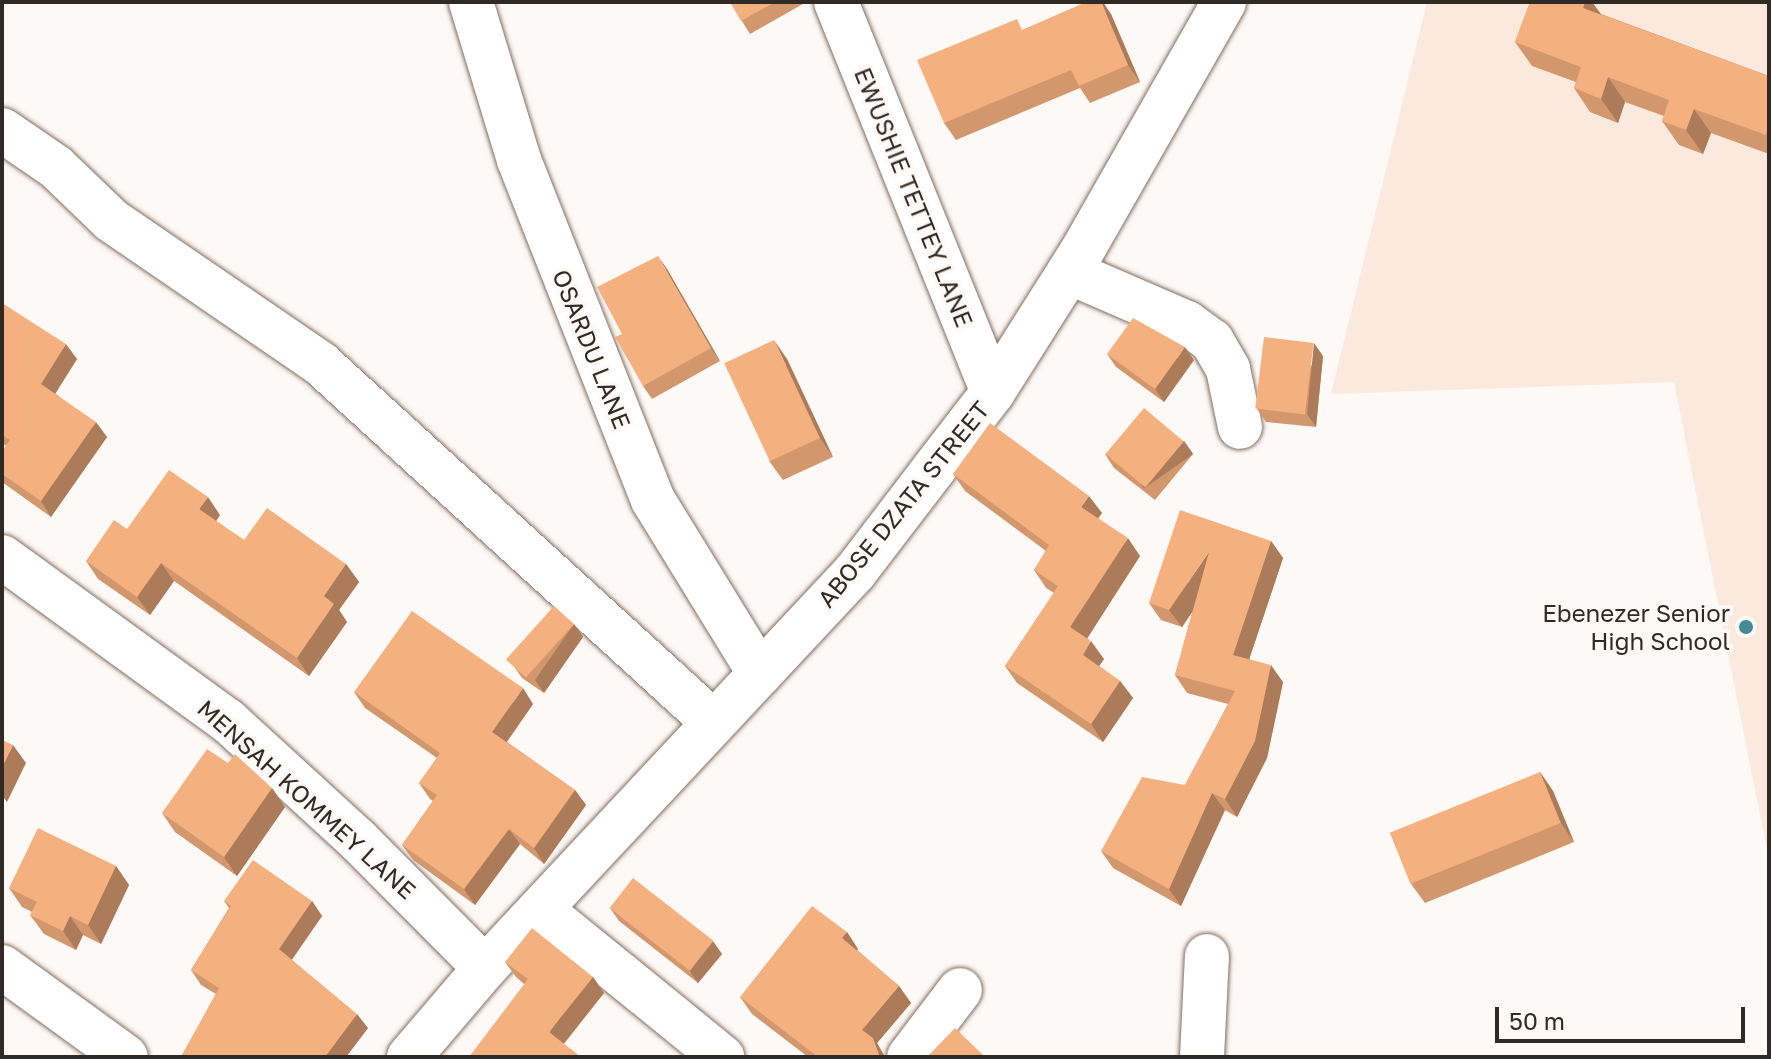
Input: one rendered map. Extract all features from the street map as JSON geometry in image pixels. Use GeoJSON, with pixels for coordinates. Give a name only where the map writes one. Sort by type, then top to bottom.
{"type":"FeatureCollection","features":[{"type":"Feature","properties":{"kind":"street","name":"OSARDU LANE"},"geometry":{"type":"LineString","coordinates":[[471,2],[519,160],[653,500],[760,674]]}},
{"type":"Feature","properties":{"kind":"street","name":"EWUSHIE TETTEY LANE"},"geometry":{"type":"LineString","coordinates":[[836,2],[993,392]]}},
{"type":"Feature","properties":{"kind":"street","name":"ABOSE DZATA STREET"},"geometry":{"type":"LineString","coordinates":[[409,1057],[485,968],[712,721],[855,572],[993,392],[1069,272],[1224,2]]}},
{"type":"Feature","properties":{"kind":"street"},"geometry":{"type":"LineString","coordinates":[[2,130],[56,167],[111,220],[321,364],[712,721]]}},
{"type":"Feature","properties":{"kind":"street"},"geometry":{"type":"LineString","coordinates":[[1069,272],[1187,323],[1212,341],[1228,369],[1240,427]]}},
{"type":"Feature","properties":{"kind":"street","name":"MENSAH KOMMEY LANE"},"geometry":{"type":"LineString","coordinates":[[2,557],[228,721],[358,840],[485,968]]}},
{"type":"Feature","properties":{"kind":"street"},"geometry":{"type":"LineString","coordinates":[[540,909],[722,1057]]}},
{"type":"Feature","properties":{"kind":"street"},"geometry":{"type":"LineString","coordinates":[[1202,1057],[1207,956]]}},
{"type":"Feature","properties":{"kind":"street"},"geometry":{"type":"LineString","coordinates":[[2,967],[126,1057]]}},
{"type":"Feature","properties":{"kind":"street"},"geometry":{"type":"LineString","coordinates":[[909,1057],[960,990]]}},
{"type":"Feature","properties":{"kind":"shaded area","name":"Ebenezer Senior High School"},"geometry":{"type":"Polygon","coordinates":[[[1427,2],[1769,2],[1769,860],[1674,382],[1331,394],[1427,2]]]}},
{"type":"Feature","properties":{"kind":"building"},"geometry":{"type":"Polygon","coordinates":[[[730,2],[775,2],[741,21],[730,2]]]}},
{"type":"Feature","properties":{"kind":"building"},"geometry":{"type":"Polygon","coordinates":[[[1086,2],[1101,2],[1128,65],[1079,86],[1071,70],[944,123],[917,60],[1017,19],[1022,30],[1086,2]]]}},
{"type":"Feature","properties":{"kind":"building"},"geometry":{"type":"Polygon","coordinates":[[[1530,2],[1585,2],[1583,8],[1769,76],[1769,126],[1766,135],[1694,109],[1686,130],[1662,121],[1669,100],[1608,77],[1601,99],[1574,88],[1581,67],[1515,42],[1530,2]]]}},
{"type":"Feature","properties":{"kind":"building"},"geometry":{"type":"Polygon","coordinates":[[[658,256],[711,348],[643,386],[615,337],[622,334],[597,287],[658,256]]]}},
{"type":"Feature","properties":{"kind":"building"},"geometry":{"type":"Polygon","coordinates":[[[2,303],[66,344],[41,384],[96,422],[41,501],[2,474],[2,451],[10,440],[2,435],[2,303]]]}},
{"type":"Feature","properties":{"kind":"building"},"geometry":{"type":"Polygon","coordinates":[[[1133,318],[1185,347],[1155,389],[1107,354],[1133,318]]]}},
{"type":"Feature","properties":{"kind":"building"},"geometry":{"type":"Polygon","coordinates":[[[1264,337],[1314,343],[1305,415],[1255,408],[1264,337]]]}},
{"type":"Feature","properties":{"kind":"building"},"geometry":{"type":"Polygon","coordinates":[[[774,340],[820,438],[770,461],[724,363],[774,340]]]}},
{"type":"Feature","properties":{"kind":"building"},"geometry":{"type":"Polygon","coordinates":[[[1144,408],[1184,441],[1145,487],[1105,454],[1144,408]]]}},
{"type":"Feature","properties":{"kind":"building"},"geometry":{"type":"Polygon","coordinates":[[[990,423],[1089,496],[1081,507],[1128,538],[1070,627],[1091,641],[1083,655],[1120,681],[1091,724],[1005,666],[1058,586],[1034,570],[1049,545],[953,474],[990,423]]]}},
{"type":"Feature","properties":{"kind":"building"},"geometry":{"type":"Polygon","coordinates":[[[169,470],[208,497],[199,509],[244,540],[267,508],[346,564],[324,596],[334,604],[297,658],[161,563],[137,597],[86,561],[114,520],[127,529],[169,470]]]}},
{"type":"Feature","properties":{"kind":"building"},"geometry":{"type":"Polygon","coordinates":[[[1180,510],[1271,541],[1233,655],[1271,665],[1255,741],[1225,799],[1212,793],[1169,889],[1101,851],[1142,777],[1185,785],[1235,691],[1175,675],[1209,552],[1169,610],[1149,603],[1180,510]]]}},
{"type":"Feature","properties":{"kind":"building"},"geometry":{"type":"Polygon","coordinates":[[[554,606],[574,624],[526,678],[506,660],[554,606]]]}},
{"type":"Feature","properties":{"kind":"building"},"geometry":{"type":"Polygon","coordinates":[[[412,611],[523,688],[492,732],[575,790],[534,848],[509,829],[464,889],[402,845],[437,795],[419,783],[440,753],[354,692],[412,611]]]}},
{"type":"Feature","properties":{"kind":"building"},"geometry":{"type":"Polygon","coordinates":[[[2,740],[13,745],[2,767],[2,740]]]}},
{"type":"Feature","properties":{"kind":"building"},"geometry":{"type":"Polygon","coordinates":[[[207,749],[228,763],[235,754],[272,788],[224,857],[162,813],[207,749]]]}},
{"type":"Feature","properties":{"kind":"building"},"geometry":{"type":"Polygon","coordinates":[[[1540,772],[1561,823],[1410,884],[1390,833],[1540,772]]]}},
{"type":"Feature","properties":{"kind":"building"},"geometry":{"type":"Polygon","coordinates":[[[38,828],[116,866],[88,925],[70,916],[63,931],[30,915],[37,902],[9,888],[38,828]]]}},
{"type":"Feature","properties":{"kind":"building"},"geometry":{"type":"Polygon","coordinates":[[[253,860],[312,901],[279,949],[357,1014],[325,1057],[181,1057],[219,988],[191,970],[231,906],[224,901],[253,860]]]}},
{"type":"Feature","properties":{"kind":"building"},"geometry":{"type":"Polygon","coordinates":[[[633,878],[713,941],[690,971],[610,908],[633,878]]]}},
{"type":"Feature","properties":{"kind":"building"},"geometry":{"type":"Polygon","coordinates":[[[812,906],[847,932],[842,938],[899,986],[862,1030],[873,1038],[880,1057],[818,1057],[740,997],[812,906]]]}},
{"type":"Feature","properties":{"kind":"building"},"geometry":{"type":"Polygon","coordinates":[[[532,928],[593,977],[549,1032],[581,1057],[469,1057],[528,979],[505,962],[532,928]]]}},
{"type":"Feature","properties":{"kind":"building"},"geometry":{"type":"Polygon","coordinates":[[[955,1028],[985,1057],[927,1057],[955,1028]]]}},
{"type":"Feature","properties":{"kind":"place","name":"Ebenezer Senior High School"},"geometry":{"type":"Point","coordinates":[1746,627]}}]}
